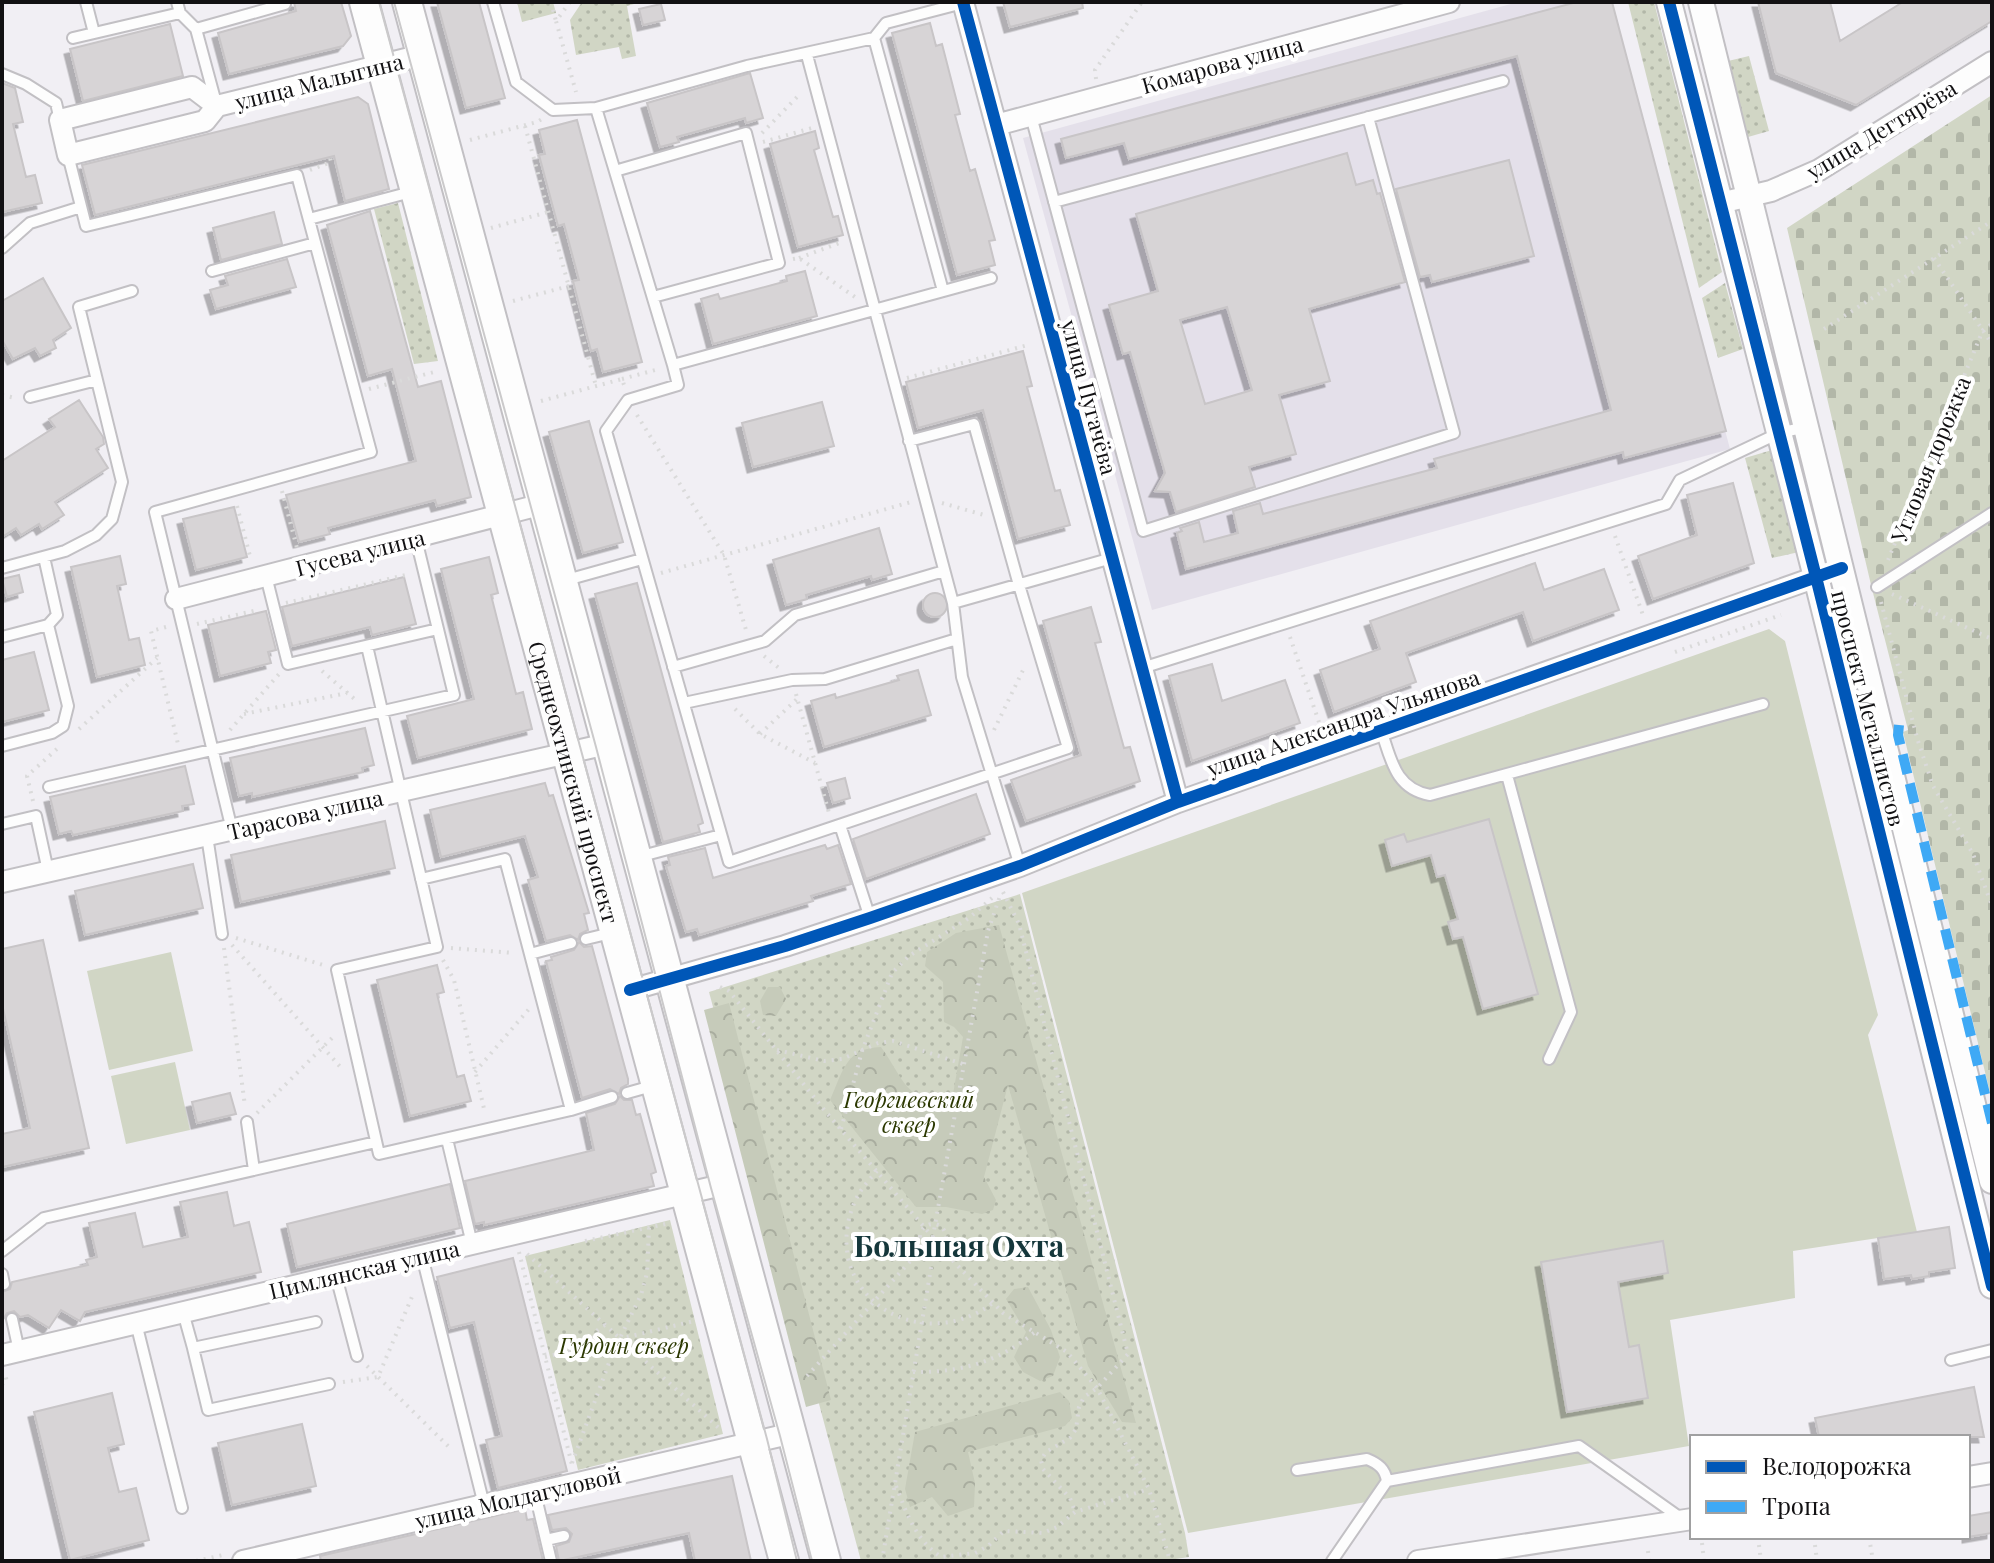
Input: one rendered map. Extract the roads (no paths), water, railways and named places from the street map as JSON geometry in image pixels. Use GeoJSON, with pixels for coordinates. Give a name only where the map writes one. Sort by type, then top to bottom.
{"type":"FeatureCollection","features":[{"type":"Feature","properties":{"kind":"main road","name":"Среднеохтинский проспект"},"geometry":{"type":"LineString","coordinates":[[364,2],[685,1194],[742,1441],[784,1561]]}},
{"type":"Feature","properties":{"kind":"main road","name":"Среднеохтинский проспект"},"geometry":{"type":"LineString","coordinates":[[407,2],[826,1561]]}},
{"type":"Feature","properties":{"kind":"street","name":"улица Пугачёва"},"geometry":{"type":"LineString","coordinates":[[963,2],[1178,802]]}},
{"type":"Feature","properties":{"kind":"street","name":"Комарова улица"},"geometry":{"type":"LineString","coordinates":[[996,125],[1449,2]]}},
{"type":"Feature","properties":{"kind":"street","name":"проспект Металлистов"},"geometry":{"type":"LineString","coordinates":[[1669,2],[1992,1286]]}},
{"type":"Feature","properties":{"kind":"street","name":"проспект Металлистов"},"geometry":{"type":"LineString","coordinates":[[1701,2],[1992,1181]]}},
{"type":"Feature","properties":{"kind":"street","name":"улица Малыгина"},"geometry":{"type":"LineString","coordinates":[[68,155],[205,121],[217,106],[422,55]]}},
{"type":"Feature","properties":{"kind":"street","name":"улица Дегтярёва"},"geometry":{"type":"LineString","coordinates":[[1720,203],[1771,191],[1819,170],[1992,62]]}},
{"type":"Feature","properties":{"kind":"street","name":"улица Малыгина"},"geometry":{"type":"LineString","coordinates":[[60,120],[192,87],[217,106]]}},
{"type":"Feature","properties":{"kind":"street"},"geometry":{"type":"LineString","coordinates":[[60,120],[68,155]]}},
{"type":"Feature","properties":{"kind":"street","name":"Гусева улица"},"geometry":{"type":"LineString","coordinates":[[176,599],[543,504]]}},
{"type":"Feature","properties":{"kind":"street","name":"улица Александра Ульянова"},"geometry":{"type":"LineString","coordinates":[[630,990],[785,946],[1020,866],[1178,802],[1842,568]]}},
{"type":"Feature","properties":{"kind":"street","name":"Тарасова улица"},"geometry":{"type":"LineString","coordinates":[[2,882],[607,744]]}},
{"type":"Feature","properties":{"kind":"street","name":"Цимлянская улица"},"geometry":{"type":"LineString","coordinates":[[11,1353],[726,1184]]}},
{"type":"Feature","properties":{"kind":"street","name":"улица Молдагуловой"},"geometry":{"type":"LineString","coordinates":[[243,1561],[535,1493],[574,1474],[793,1433]]}},
{"type":"Feature","properties":{"kind":"street"},"geometry":{"type":"LineString","coordinates":[[1970,1477],[1992,1473]]}},
{"type":"Feature","properties":{"kind":"street"},"geometry":{"type":"LineString","coordinates":[[1428,1560],[1688,1520]]}},
{"type":"Feature","properties":{"kind":"lane"},"geometry":{"type":"LineString","coordinates":[[86,2],[94,33]]}},
{"type":"Feature","properties":{"kind":"lane"},"geometry":{"type":"LineString","coordinates":[[196,29],[284,2]]}},
{"type":"Feature","properties":{"kind":"lane"},"geometry":{"type":"LineString","coordinates":[[493,2],[516,82],[553,110],[596,108],[747,66],[874,38],[886,23],[963,2]]}},
{"type":"Feature","properties":{"kind":"lane"},"geometry":{"type":"LineString","coordinates":[[73,38],[179,8],[196,29],[217,106]]}},
{"type":"Feature","properties":{"kind":"lane"},"geometry":{"type":"LineString","coordinates":[[874,38],[943,291]]}},
{"type":"Feature","properties":{"kind":"lane"},"geometry":{"type":"LineString","coordinates":[[807,55],[953,603],[962,677],[1020,866]]}},
{"type":"Feature","properties":{"kind":"lane"},"geometry":{"type":"LineString","coordinates":[[2,74],[26,84],[56,103],[60,120]]}},
{"type":"Feature","properties":{"kind":"lane"},"geometry":{"type":"LineString","coordinates":[[1054,202],[1503,81]]}},
{"type":"Feature","properties":{"kind":"lane"},"geometry":{"type":"LineString","coordinates":[[596,108],[678,385],[628,400],[606,431],[729,862],[1068,748],[974,424],[909,441]]}},
{"type":"Feature","properties":{"kind":"lane"},"geometry":{"type":"LineString","coordinates":[[1031,116],[1143,531],[1454,433],[1368,117]]}},
{"type":"Feature","properties":{"kind":"lane"},"geometry":{"type":"LineString","coordinates":[[615,171],[746,133],[779,263],[653,297]]}},
{"type":"Feature","properties":{"kind":"lane"},"geometry":{"type":"LineString","coordinates":[[68,155],[86,226],[297,175],[371,452],[155,512],[232,830]]}},
{"type":"Feature","properties":{"kind":"lane"},"geometry":{"type":"LineString","coordinates":[[309,219],[416,191]]}},
{"type":"Feature","properties":{"kind":"lane"},"geometry":{"type":"LineString","coordinates":[[2,248],[30,223],[81,207]]}},
{"type":"Feature","properties":{"kind":"lane"},"geometry":{"type":"LineString","coordinates":[[212,271],[315,243]]}},
{"type":"Feature","properties":{"kind":"lane"},"geometry":{"type":"LineString","coordinates":[[673,365],[991,278]]}},
{"type":"Feature","properties":{"kind":"lane"},"geometry":{"type":"LineString","coordinates":[[2,568],[65,551],[96,535],[112,519],[122,482],[79,307],[132,291]]}},
{"type":"Feature","properties":{"kind":"lane"},"geometry":{"type":"LineString","coordinates":[[30,397],[97,380]]}},
{"type":"Feature","properties":{"kind":"lane"},"geometry":{"type":"LineString","coordinates":[[1142,668],[1666,504],[1680,480],[1779,433],[1806,427]]}},
{"type":"Feature","properties":{"kind":"lane"},"geometry":{"type":"LineString","coordinates":[[1877,587],[1992,513]]}},
{"type":"Feature","properties":{"kind":"lane"},"geometry":{"type":"LineString","coordinates":[[49,787],[454,695],[416,539]]}},
{"type":"Feature","properties":{"kind":"lane"},"geometry":{"type":"LineString","coordinates":[[2,637],[48,625],[57,615],[44,557]]}},
{"type":"Feature","properties":{"kind":"lane"},"geometry":{"type":"LineString","coordinates":[[953,603],[1112,558]]}},
{"type":"Feature","properties":{"kind":"lane"},"geometry":{"type":"LineString","coordinates":[[563,581],[642,559]]}},
{"type":"Feature","properties":{"kind":"lane"},"geometry":{"type":"LineString","coordinates":[[673,667],[765,641],[795,615],[944,571]]}},
{"type":"Feature","properties":{"kind":"lane"},"geometry":{"type":"LineString","coordinates":[[266,576],[288,664],[438,629]]}},
{"type":"Feature","properties":{"kind":"lane"},"geometry":{"type":"LineString","coordinates":[[2,746],[52,733],[63,726],[67,717],[68,706],[48,625]]}},
{"type":"Feature","properties":{"kind":"lane"},"geometry":{"type":"LineString","coordinates":[[684,703],[792,680],[825,679],[957,639]]}},
{"type":"Feature","properties":{"kind":"lane"},"geometry":{"type":"LineString","coordinates":[[367,646],[378,714],[401,792],[437,947],[337,970],[379,1154],[571,1110],[612,1097]]}},
{"type":"Feature","properties":{"kind":"lane"},"geometry":{"type":"LineString","coordinates":[[1381,730],[1401,781],[1413,793],[1430,795],[1763,704]]}},
{"type":"Feature","properties":{"kind":"lane"},"geometry":{"type":"LineString","coordinates":[[1507,775],[1571,1012],[1549,1059]]}},
{"type":"Feature","properties":{"kind":"lane"},"geometry":{"type":"LineString","coordinates":[[2,824],[36,816],[48,871]]}},
{"type":"Feature","properties":{"kind":"lane"},"geometry":{"type":"LineString","coordinates":[[837,826],[870,918]]}},
{"type":"Feature","properties":{"kind":"lane"},"geometry":{"type":"LineString","coordinates":[[638,857],[721,835]]}},
{"type":"Feature","properties":{"kind":"lane"},"geometry":{"type":"LineString","coordinates":[[207,836],[222,934]]}},
{"type":"Feature","properties":{"kind":"lane"},"geometry":{"type":"LineString","coordinates":[[421,879],[505,859],[571,1110]]}},
{"type":"Feature","properties":{"kind":"lane"},"geometry":{"type":"LineString","coordinates":[[586,939],[615,932]]}},
{"type":"Feature","properties":{"kind":"lane"},"geometry":{"type":"LineString","coordinates":[[530,954],[571,943]]}},
{"type":"Feature","properties":{"kind":"lane"},"geometry":{"type":"LineString","coordinates":[[627,1093],[656,1085]]}},
{"type":"Feature","properties":{"kind":"lane"},"geometry":{"type":"LineString","coordinates":[[247,1122],[254,1170]]}},
{"type":"Feature","properties":{"kind":"lane"},"geometry":{"type":"LineString","coordinates":[[447,1139],[472,1244]]}},
{"type":"Feature","properties":{"kind":"lane"},"geometry":{"type":"LineString","coordinates":[[2,1251],[44,1218],[376,1142]]}},
{"type":"Feature","properties":{"kind":"lane"},"geometry":{"type":"LineString","coordinates":[[422,1256],[484,1505]]}},
{"type":"Feature","properties":{"kind":"lane"},"geometry":{"type":"LineString","coordinates":[[336,1276],[357,1356]]}},
{"type":"Feature","properties":{"kind":"lane"},"geometry":{"type":"LineString","coordinates":[[183,1312],[208,1410],[329,1384]]}},
{"type":"Feature","properties":{"kind":"lane"},"geometry":{"type":"LineString","coordinates":[[11,1353],[12,1319]]}},
{"type":"Feature","properties":{"kind":"lane"},"geometry":{"type":"LineString","coordinates":[[193,1348],[316,1322]]}},
{"type":"Feature","properties":{"kind":"lane"},"geometry":{"type":"LineString","coordinates":[[136,1323],[182,1508]]}},
{"type":"Feature","properties":{"kind":"lane"},"geometry":{"type":"LineString","coordinates":[[1951,1360],[1992,1350]]}},
{"type":"Feature","properties":{"kind":"lane"},"geometry":{"type":"LineString","coordinates":[[1387,1481],[1579,1446],[1688,1520]]}},
{"type":"Feature","properties":{"kind":"lane"},"geometry":{"type":"LineString","coordinates":[[1297,1470],[1367,1459],[1378,1463],[1386,1473],[1387,1481],[1332,1561]]}},
{"type":"Feature","properties":{"kind":"lane"},"geometry":{"type":"LineString","coordinates":[[535,1493],[551,1561]]}},
{"type":"Feature","properties":{"kind":"lane"},"geometry":{"type":"LineString","coordinates":[[546,1540],[564,1536]]}},
{"type":"Feature","properties":{"kind":"tram line"},"geometry":{"type":"LineString","coordinates":[[379,2],[767,1439],[797,1561]]}},
{"type":"Feature","properties":{"kind":"tram line"},"geometry":{"type":"LineString","coordinates":[[394,2],[812,1561]]}},
{"type":"Feature","properties":{"kind":"district","name":"Большая Охта"},"geometry":{"type":"Point","coordinates":[959,1245]}},
{"type":"Feature","properties":{"kind":"park label","name":"Георгиевский сквер"},"geometry":{"type":"Point","coordinates":[909,1112]}},
{"type":"Feature","properties":{"kind":"park label","name":"Гурдин сквер"},"geometry":{"type":"Point","coordinates":[624,1345]}}]}
